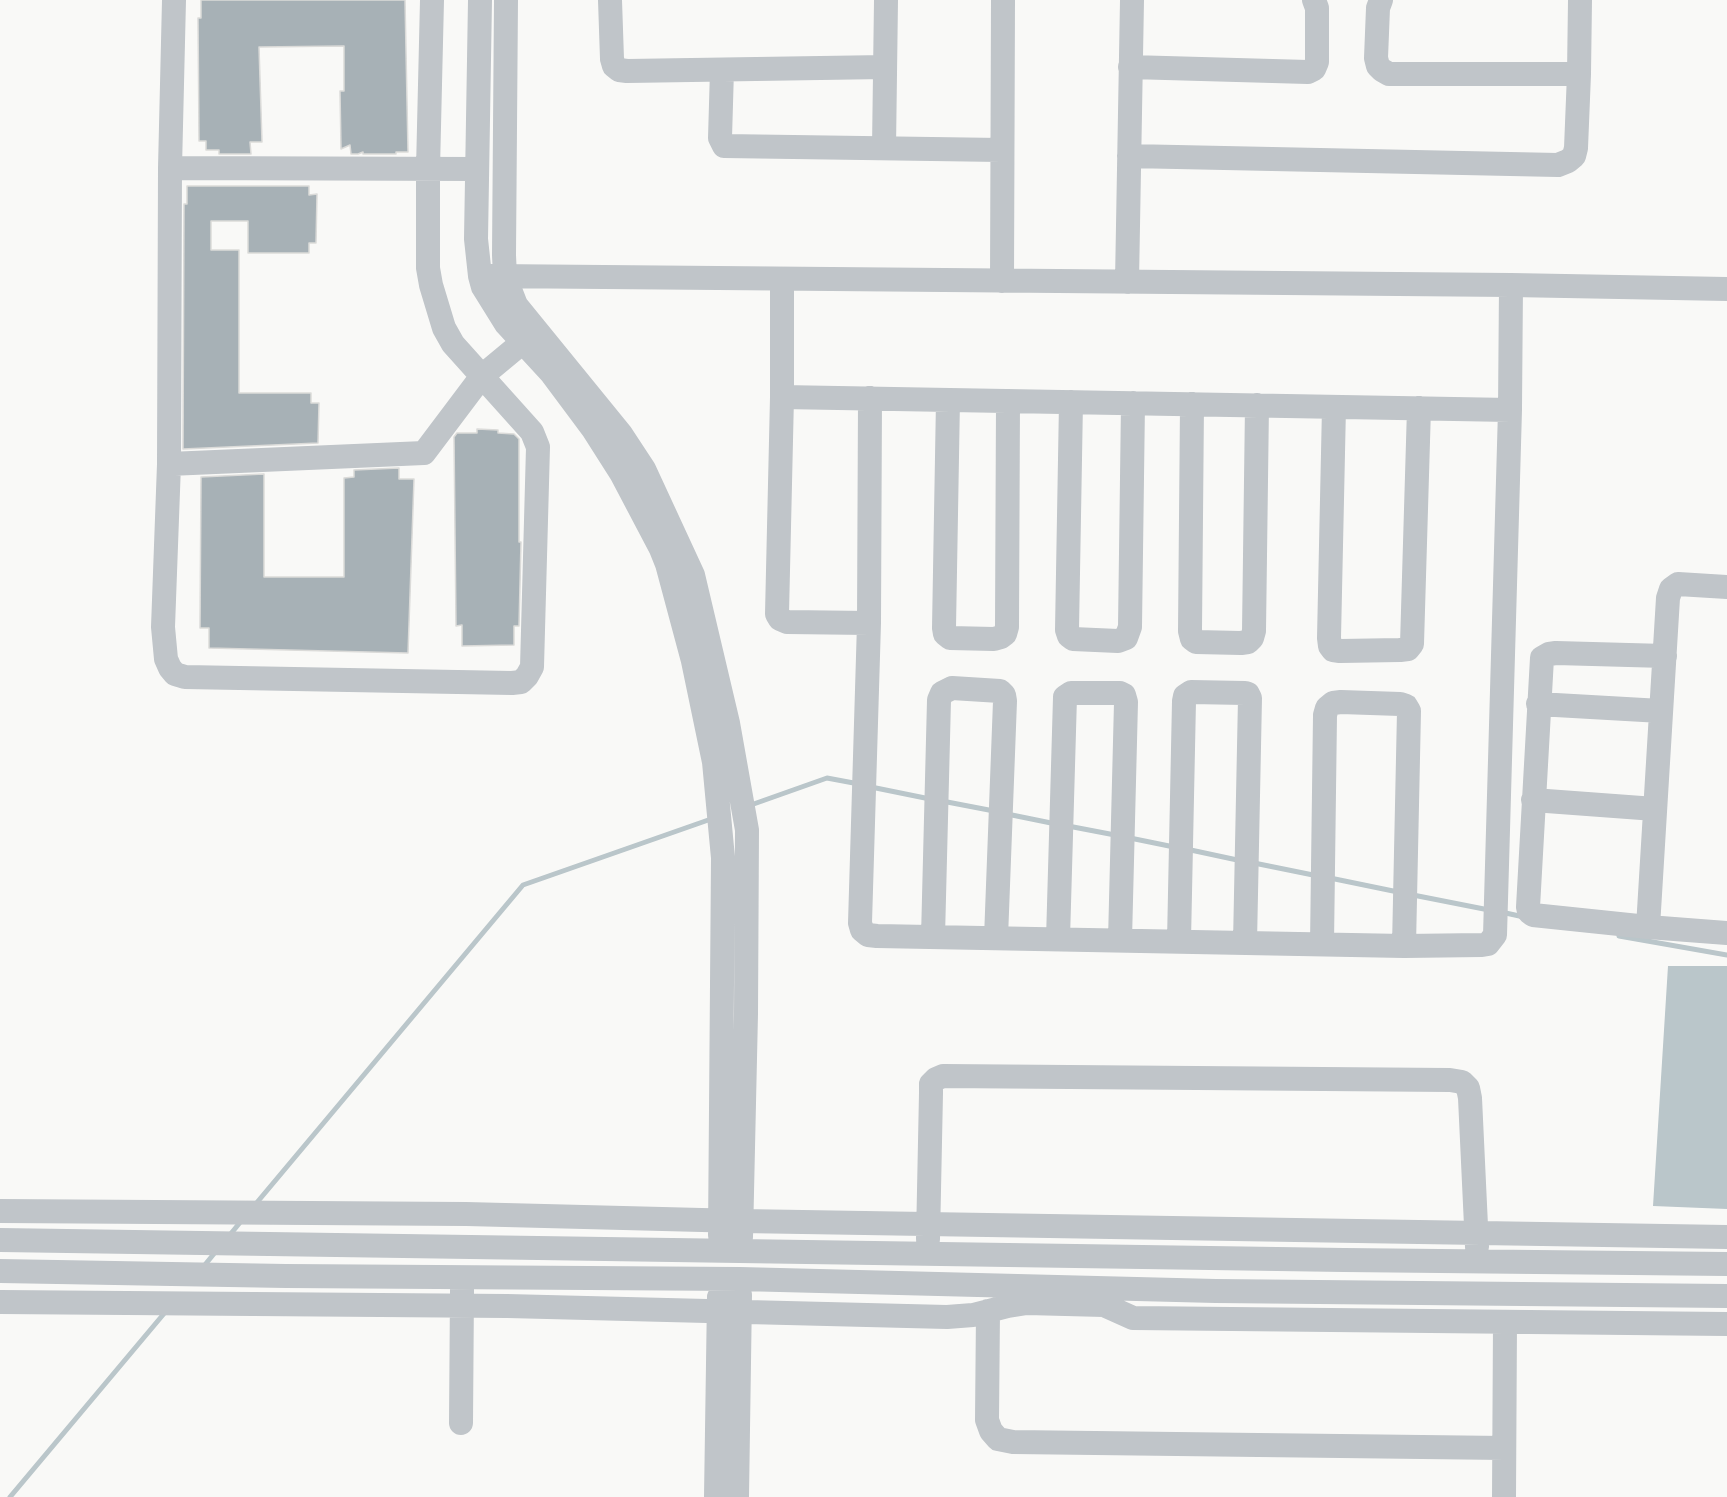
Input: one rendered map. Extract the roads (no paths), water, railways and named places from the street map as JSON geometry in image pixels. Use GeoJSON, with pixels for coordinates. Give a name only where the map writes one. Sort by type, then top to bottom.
{"type":"FeatureCollection","features":[{"type":"Feature","properties":{"kind":"street"},"geometry":{"type":"LineString","coordinates":[[174,0],[170,168],[169,464],[163,627],[166,659],[170,668],[176,674],[185,677],[520,682],[532,667],[538,447],[532,432],[453,344],[448,336],[431,285],[428,268],[428,169],[432,0]]}},
{"type":"Feature","properties":{"kind":"street"},"geometry":{"type":"LineString","coordinates":[[480,0],[476,239],[480,276],[488,297],[506,324],[552,374],[597,435],[621,473],[661,549],[693,661],[714,762],[731,812]]}},
{"type":"Feature","properties":{"kind":"street"},"geometry":{"type":"LineString","coordinates":[[506,0],[505,277],[516,305],[621,434],[644,469],[690,566],[697,586],[728,723],[731,812],[723,858],[720,1144],[731,1221],[729,1312],[737,1497]]}},
{"type":"Feature","properties":{"kind":"street"},"geometry":{"type":"LineString","coordinates":[[610,0],[612,58],[614,66],[619,70],[885,67]]}},
{"type":"Feature","properties":{"kind":"street"},"geometry":{"type":"LineString","coordinates":[[884,148],[886,0]]}},
{"type":"Feature","properties":{"kind":"street"},"geometry":{"type":"LineString","coordinates":[[1002,280],[1003,0]]}},
{"type":"Feature","properties":{"kind":"street"},"geometry":{"type":"LineString","coordinates":[[1127,282],[1132,0]]}},
{"type":"Feature","properties":{"kind":"street"},"geometry":{"type":"LineString","coordinates":[[1130,67],[1308,72],[1314,69],[1317,62],[1317,8],[1314,0]]}},
{"type":"Feature","properties":{"kind":"street"},"geometry":{"type":"LineString","coordinates":[[1381,0],[1378,8],[1376,58],[1378,66],[1389,74],[1580,74]]}},
{"type":"Feature","properties":{"kind":"street"},"geometry":{"type":"LineString","coordinates":[[1130,156],[1558,165],[1574,156],[1576,148],[1580,74],[1580,0]]}},
{"type":"Feature","properties":{"kind":"street"},"geometry":{"type":"LineString","coordinates":[[722,70],[720,138],[724,146],[729,148],[1001,150]]}},
{"type":"Feature","properties":{"kind":"street"},"geometry":{"type":"LineString","coordinates":[[170,168],[477,169]]}},
{"type":"Feature","properties":{"kind":"street"},"geometry":{"type":"LineString","coordinates":[[480,276],[1727,289]]}},
{"type":"Feature","properties":{"kind":"street"},"geometry":{"type":"LineString","coordinates":[[782,279],[777,614],[780,619],[787,622],[869,623]]}},
{"type":"Feature","properties":{"kind":"street"},"geometry":{"type":"LineString","coordinates":[[870,398],[869,623],[860,923],[862,930],[868,935],[877,936],[1404,946],[1488,944],[1495,935],[1510,410],[1511,285]]}},
{"type":"Feature","properties":{"kind":"street"},"geometry":{"type":"LineString","coordinates":[[169,464],[424,453],[482,376],[523,342]]}},
{"type":"Feature","properties":{"kind":"street"},"geometry":{"type":"LineString","coordinates":[[782,397],[1510,410]]}},
{"type":"Feature","properties":{"kind":"street"},"geometry":{"type":"LineString","coordinates":[[948,400],[945,634],[950,638],[994,639],[1005,634],[1006,627],[1008,401]]}},
{"type":"Feature","properties":{"kind":"street"},"geometry":{"type":"LineString","coordinates":[[1071,402],[1067,630],[1073,639],[1119,641],[1126,638],[1130,627],[1133,403]]}},
{"type":"Feature","properties":{"kind":"street"},"geometry":{"type":"LineString","coordinates":[[1192,404],[1190,632],[1192,639],[1196,642],[1230,643],[1248,642],[1254,631],[1257,405]]}},
{"type":"Feature","properties":{"kind":"street"},"geometry":{"type":"LineString","coordinates":[[1334,407],[1329,638],[1333,651],[1400,650],[1408,649],[1412,644],[1419,408]]}},
{"type":"Feature","properties":{"kind":"street"},"geometry":{"type":"LineString","coordinates":[[1648,927],[1668,598],[1671,589],[1678,584],[1727,587]]}},
{"type":"Feature","properties":{"kind":"street"},"geometry":{"type":"LineString","coordinates":[[1665,656],[1549,654],[1542,658],[1529,912],[1533,915],[1727,933]]}},
{"type":"Feature","properties":{"kind":"street"},"geometry":{"type":"LineString","coordinates":[[933,937],[939,700],[942,693],[952,688],[1000,691],[1004,695],[996,938]]}},
{"type":"Feature","properties":{"kind":"street"},"geometry":{"type":"LineString","coordinates":[[1179,941],[1185,696],[1191,692],[1245,693],[1250,698],[1245,943]]}},
{"type":"Feature","properties":{"kind":"street"},"geometry":{"type":"LineString","coordinates":[[1058,939],[1065,697],[1071,693],[1119,693],[1124,695],[1126,702],[1120,940]]}},
{"type":"Feature","properties":{"kind":"street"},"geometry":{"type":"LineString","coordinates":[[1322,944],[1325,715],[1327,708],[1333,703],[1341,702],[1400,704],[1406,706],[1409,711],[1404,946]]}},
{"type":"Feature","properties":{"kind":"street"},"geometry":{"type":"LineString","coordinates":[[1538,704],[1661,711]]}},
{"type":"Feature","properties":{"kind":"street"},"geometry":{"type":"LineString","coordinates":[[1533,800],[1655,809]]}},
{"type":"Feature","properties":{"kind":"street"},"geometry":{"type":"LineString","coordinates":[[927,1253],[931,1093],[932,1084],[943,1076],[1450,1080],[1462,1082],[1468,1088],[1470,1098],[1477,1232],[1476,1261]]}},
{"type":"Feature","properties":{"kind":"street"},"geometry":{"type":"LineString","coordinates":[[0,1211],[466,1214],[731,1221],[1727,1237]]}},
{"type":"Feature","properties":{"kind":"street"},"geometry":{"type":"LineString","coordinates":[[0,1240],[1727,1264]]}},
{"type":"Feature","properties":{"kind":"street"},"geometry":{"type":"LineString","coordinates":[[0,1271],[729,1279],[1216,1290],[1727,1296]]}},
{"type":"Feature","properties":{"kind":"street"},"geometry":{"type":"LineString","coordinates":[[461,1423],[462,1277]]}},
{"type":"Feature","properties":{"kind":"street"},"geometry":{"type":"LineString","coordinates":[[0,1302],[462,1305],[947,1317],[973,1315],[1008,1306],[1027,1304],[1104,1305],[1133,1318],[1727,1324]]}},
{"type":"Feature","properties":{"kind":"street"},"geometry":{"type":"LineString","coordinates":[[988,1311],[987,1420],[991,1431],[998,1439],[1013,1442],[1504,1448]]}},
{"type":"Feature","properties":{"kind":"street"},"geometry":{"type":"LineString","coordinates":[[716,1497],[729,1312]]}},
{"type":"Feature","properties":{"kind":"street"},"geometry":{"type":"LineString","coordinates":[[1504,1322],[1504,1497]]}},
{"type":"Feature","properties":{"kind":"waterway"},"geometry":{"type":"LineString","coordinates":[[748,806],[827,778],[859,784]]}},
{"type":"Feature","properties":{"kind":"waterway"},"geometry":{"type":"LineString","coordinates":[[871,787],[930,799]]}},
{"type":"Feature","properties":{"kind":"waterway"},"geometry":{"type":"LineString","coordinates":[[942,801],[994,811]]}},
{"type":"Feature","properties":{"kind":"waterway"},"geometry":{"type":"LineString","coordinates":[[1007,814],[1056,824]]}},
{"type":"Feature","properties":{"kind":"waterway"},"geometry":{"type":"LineString","coordinates":[[254,1206],[523,885],[714,818]]}},
{"type":"Feature","properties":{"kind":"waterway"},"geometry":{"type":"LineString","coordinates":[[1068,826],[1115,835]]}},
{"type":"Feature","properties":{"kind":"waterway"},"geometry":{"type":"LineString","coordinates":[[1130,838],[1174,847]]}},
{"type":"Feature","properties":{"kind":"waterway"},"geometry":{"type":"LineString","coordinates":[[1186,849],[1242,861]]}},
{"type":"Feature","properties":{"kind":"waterway"},"geometry":{"type":"LineString","coordinates":[[1254,863],[1318,876]]}},
{"type":"Feature","properties":{"kind":"waterway"},"geometry":{"type":"LineString","coordinates":[[1330,878],[1398,892]]}},
{"type":"Feature","properties":{"kind":"waterway"},"geometry":{"type":"LineString","coordinates":[[1413,895],[1489,910]]}},
{"type":"Feature","properties":{"kind":"waterway"},"geometry":{"type":"LineString","coordinates":[[1501,912],[1524,917]]}},
{"type":"Feature","properties":{"kind":"waterway"},"geometry":{"type":"LineString","coordinates":[[1619,936],[1727,955]]}},
{"type":"Feature","properties":{"kind":"waterway"},"geometry":{"type":"LineString","coordinates":[[229,1236],[242,1220]]}},
{"type":"Feature","properties":{"kind":"waterway"},"geometry":{"type":"LineString","coordinates":[[204,1266],[217,1250]]}},
{"type":"Feature","properties":{"kind":"waterway"},"geometry":{"type":"LineString","coordinates":[[10,1497],[167,1310]]}}]}
